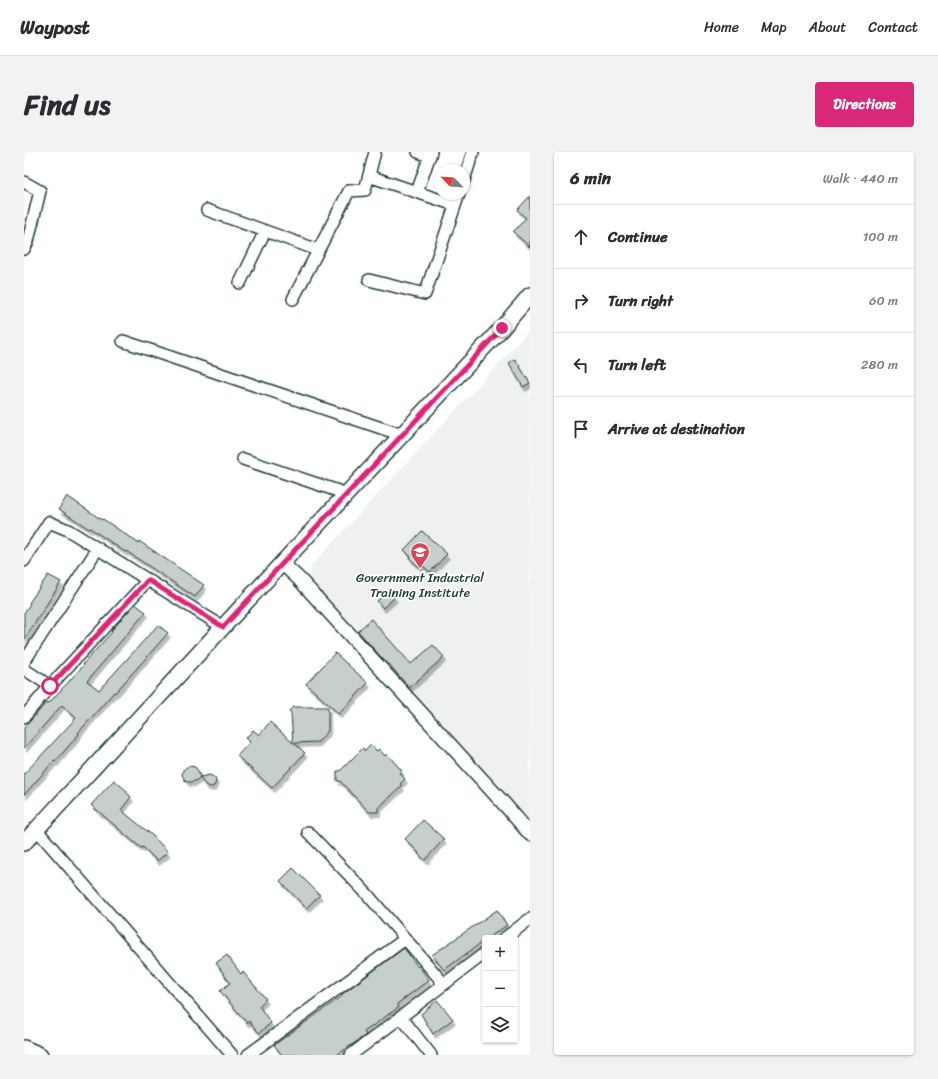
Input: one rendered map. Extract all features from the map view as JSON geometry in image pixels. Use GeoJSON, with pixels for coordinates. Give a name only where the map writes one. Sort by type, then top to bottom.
{"type":"FeatureCollection","features":[{"type":"Feature","properties":{"kind":"main road"},"geometry":{"type":"LineString","coordinates":[[24,843],[282,563],[502,328],[530,295]]}},
{"type":"Feature","properties":{"kind":"main road"},"geometry":{"type":"LineString","coordinates":[[24,1048],[40,1055]]}},
{"type":"Feature","properties":{"kind":"street"},"geometry":{"type":"LineString","coordinates":[[294,299],[349,191],[365,190],[375,152]]}},
{"type":"Feature","properties":{"kind":"street"},"geometry":{"type":"LineString","coordinates":[[417,192],[431,154],[418,152]]}},
{"type":"Feature","properties":{"kind":"street"},"geometry":{"type":"LineString","coordinates":[[468,164],[471,153]]}},
{"type":"Feature","properties":{"kind":"street"},"geometry":{"type":"LineString","coordinates":[[369,176],[455,205]]}},
{"type":"Feature","properties":{"kind":"street"},"geometry":{"type":"LineString","coordinates":[[24,182],[40,191],[28,241],[24,249]]}},
{"type":"Feature","properties":{"kind":"street"},"geometry":{"type":"LineString","coordinates":[[369,280],[425,294],[457,200]]}},
{"type":"Feature","properties":{"kind":"street"},"geometry":{"type":"LineString","coordinates":[[207,210],[318,250]]}},
{"type":"Feature","properties":{"kind":"street"},"geometry":{"type":"LineString","coordinates":[[240,283],[264,231]]}},
{"type":"Feature","properties":{"kind":"street"},"geometry":{"type":"LineString","coordinates":[[123,342],[402,435]]}},
{"type":"Feature","properties":{"kind":"street"},"geometry":{"type":"LineString","coordinates":[[243,458],[347,494]]}},
{"type":"Feature","properties":{"kind":"street"},"geometry":{"type":"LineString","coordinates":[[24,560],[49,522],[68,530],[98,548],[223,627]]}},
{"type":"Feature","properties":{"kind":"street"},"geometry":{"type":"LineString","coordinates":[[24,662],[98,548]]}},
{"type":"Feature","properties":{"kind":"street"},"geometry":{"type":"LineString","coordinates":[[282,563],[320,602],[501,800],[530,834]]}},
{"type":"Feature","properties":{"kind":"street"},"geometry":{"type":"LineString","coordinates":[[24,717],[50,686],[148,580]]}},
{"type":"Feature","properties":{"kind":"street"},"geometry":{"type":"LineString","coordinates":[[24,669],[50,686]]}},
{"type":"Feature","properties":{"kind":"street"},"geometry":{"type":"LineString","coordinates":[[36,829],[232,1055]]}},
{"type":"Feature","properties":{"kind":"street"},"geometry":{"type":"LineString","coordinates":[[308,832],[367,894],[444,984]]}},
{"type":"Feature","properties":{"kind":"street"},"geometry":{"type":"LineString","coordinates":[[509,935],[530,919]]}},
{"type":"Feature","properties":{"kind":"street"},"geometry":{"type":"LineString","coordinates":[[248,1055],[405,938]]}},
{"type":"Feature","properties":{"kind":"street"},"geometry":{"type":"LineString","coordinates":[[350,1055],[482,955]]}},
{"type":"Feature","properties":{"kind":"street"},"geometry":{"type":"LineString","coordinates":[[401,1017],[431,1055]]}},
{"type":"Feature","properties":{"kind":"shaded area","name":"Government Industrial Training Institute"},"geometry":{"type":"Polygon","coordinates":[[[530,330],[530,822],[309,579],[311,566],[530,330]]]}},
{"type":"Feature","properties":{"kind":"building"},"geometry":{"type":"Polygon","coordinates":[[[530,196],[530,247],[513,232],[526,218],[517,210],[530,196]]]}},
{"type":"Feature","properties":{"kind":"building"},"geometry":{"type":"Polygon","coordinates":[[[515,359],[530,383],[523,387],[509,363],[515,359]]]}},
{"type":"Feature","properties":{"kind":"building"},"geometry":{"type":"Polygon","coordinates":[[[67,496],[138,543],[139,541],[204,585],[195,597],[126,551],[125,552],[90,528],[89,529],[59,509],[67,496]]]}},
{"type":"Feature","properties":{"kind":"building"},"geometry":{"type":"Polygon","coordinates":[[[422,531],[447,554],[430,572],[422,565],[419,567],[409,558],[410,556],[404,550],[422,531]]]}},
{"type":"Feature","properties":{"kind":"building"},"geometry":{"type":"Polygon","coordinates":[[[48,575],[61,582],[24,640],[24,613],[48,575]]]}},
{"type":"Feature","properties":{"kind":"building"},"geometry":{"type":"Polygon","coordinates":[[[389,591],[395,597],[383,608],[377,601],[389,591]]]}},
{"type":"Feature","properties":{"kind":"building"},"geometry":{"type":"Polygon","coordinates":[[[135,604],[146,612],[87,681],[99,690],[158,625],[168,633],[78,733],[79,734],[55,762],[54,761],[24,795],[24,774],[76,718],[62,705],[24,748],[24,728],[47,702],[49,703],[84,665],[83,664],[135,604]]]}},
{"type":"Feature","properties":{"kind":"building"},"geometry":{"type":"Polygon","coordinates":[[[371,619],[411,664],[433,645],[444,657],[409,688],[358,631],[371,619]]]}},
{"type":"Feature","properties":{"kind":"building"},"geometry":{"type":"Polygon","coordinates":[[[335,653],[368,683],[339,714],[306,684],[335,653]]]}},
{"type":"Feature","properties":{"kind":"building"},"geometry":{"type":"Polygon","coordinates":[[[293,707],[328,707],[328,731],[318,742],[294,743],[305,753],[272,788],[237,756],[250,742],[246,738],[253,730],[259,735],[270,722],[293,743],[291,713],[289,711],[293,707]]]}},
{"type":"Feature","properties":{"kind":"building"},"geometry":{"type":"Polygon","coordinates":[[[371,745],[377,751],[379,749],[385,756],[387,754],[402,771],[400,773],[405,779],[400,784],[402,786],[378,808],[378,812],[369,812],[340,781],[337,781],[337,771],[340,771],[363,748],[365,751],[371,745]]]}},
{"type":"Feature","properties":{"kind":"building"},"geometry":{"type":"Polygon","coordinates":[[[189,766],[195,767],[200,778],[193,782],[187,782],[182,775],[183,770],[189,766]]]}},
{"type":"Feature","properties":{"kind":"building"},"geometry":{"type":"Polygon","coordinates":[[[210,775],[215,778],[216,782],[214,786],[210,787],[205,785],[200,777],[210,775]]]}},
{"type":"Feature","properties":{"kind":"building"},"geometry":{"type":"Polygon","coordinates":[[[114,780],[127,791],[126,792],[131,797],[121,810],[153,836],[168,852],[157,861],[143,847],[141,848],[91,805],[114,780]]]}},
{"type":"Feature","properties":{"kind":"building"},"geometry":{"type":"Polygon","coordinates":[[[423,820],[444,839],[425,860],[405,839],[423,820]]]}},
{"type":"Feature","properties":{"kind":"building"},"geometry":{"type":"Polygon","coordinates":[[[293,868],[320,895],[306,908],[280,881],[293,868]]]}},
{"type":"Feature","properties":{"kind":"building"},"geometry":{"type":"Polygon","coordinates":[[[497,910],[507,925],[492,935],[482,935],[482,942],[444,970],[432,955],[497,910]]]}},
{"type":"Feature","properties":{"kind":"building"},"geometry":{"type":"Polygon","coordinates":[[[404,948],[429,980],[397,1004],[399,1007],[364,1032],[366,1035],[337,1055],[282,1055],[274,1045],[342,996],[341,995],[404,948]]]}},
{"type":"Feature","properties":{"kind":"building"},"geometry":{"type":"Polygon","coordinates":[[[227,955],[241,974],[243,972],[266,999],[259,1006],[271,1023],[259,1033],[249,1021],[247,1023],[220,991],[230,983],[216,963],[227,955]]]}},
{"type":"Feature","properties":{"kind":"building"},"geometry":{"type":"Polygon","coordinates":[[[437,1000],[453,1019],[433,1034],[421,1014],[437,1000]]]}},
{"type":"Feature","properties":{"kind":"place","name":"Government Industrial Training Institute"},"geometry":{"type":"Point","coordinates":[420,569]}},
{"type":"Feature","properties":{"kind":"route"},"geometry":{"type":"LineString","coordinates":[[50,686],[148,580],[223,627],[502,328]]}}]}
